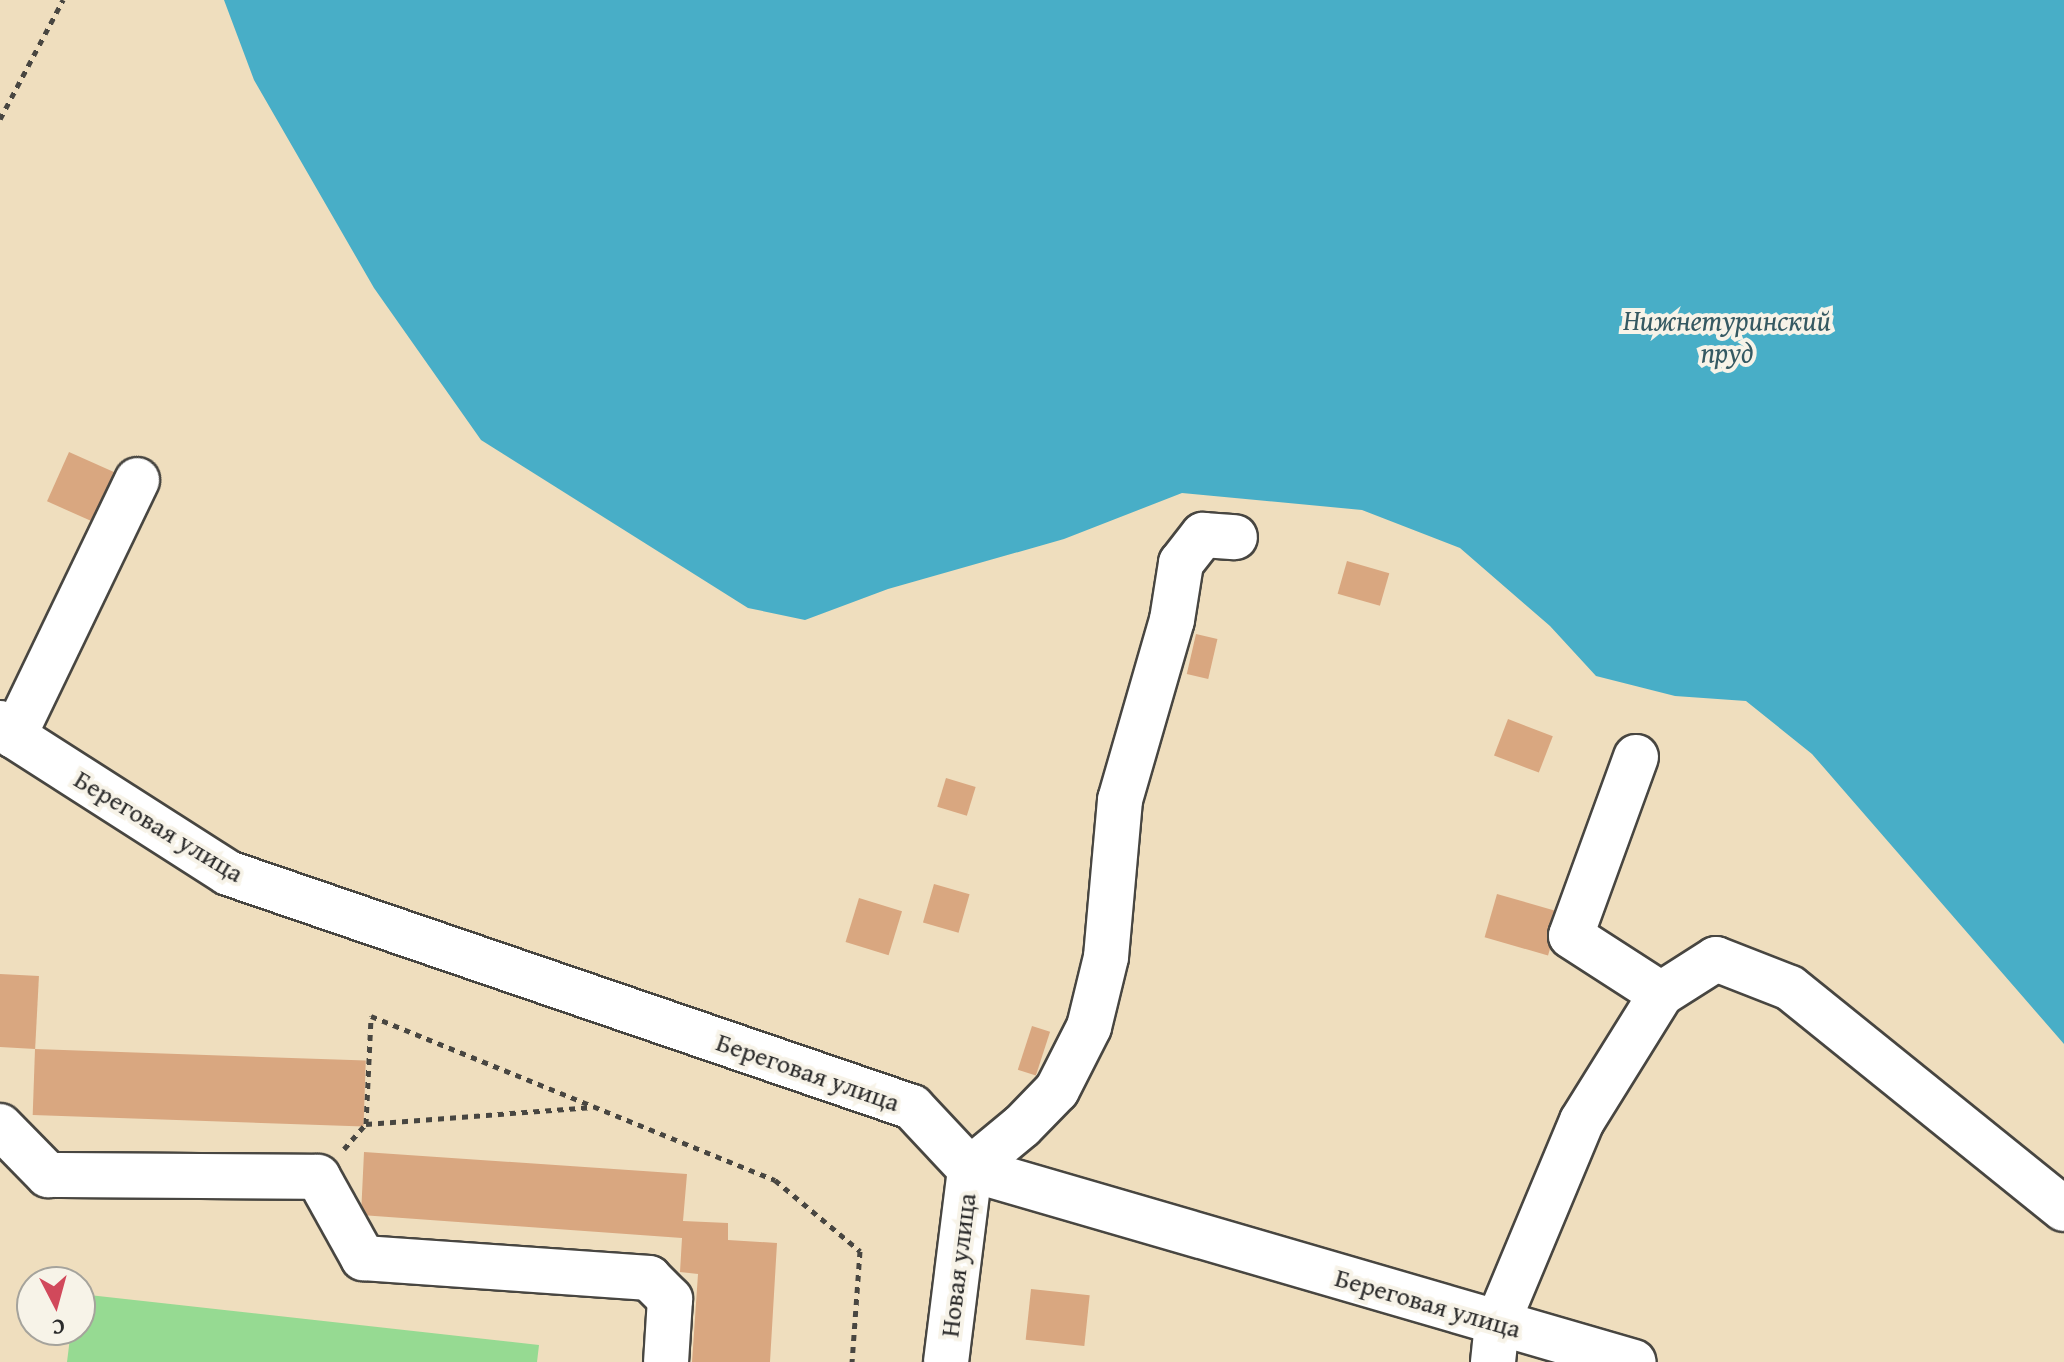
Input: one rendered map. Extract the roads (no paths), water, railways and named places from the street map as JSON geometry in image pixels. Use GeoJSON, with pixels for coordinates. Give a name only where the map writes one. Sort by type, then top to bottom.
{"type":"FeatureCollection","features":[{"type":"Feature","properties":{"kind":"street"},"geometry":{"type":"LineString","coordinates":[[7,730],[137,480]]}},
{"type":"Feature","properties":{"kind":"street"},"geometry":{"type":"LineString","coordinates":[[970,1169],[1022,1126],[1057,1090],[1089,1027],[1106,957],[1120,800],[1172,620],[1181,563],[1203,535],[1235,537]]}},
{"type":"Feature","properties":{"kind":"street","name":"Береговая улица"},"geometry":{"type":"LineString","coordinates":[[7,730],[228,873],[912,1107],[970,1169],[1495,1343],[1634,1362]]}},
{"type":"Feature","properties":{"kind":"street"},"geometry":{"type":"LineString","coordinates":[[1636,757],[1571,936],[1661,994]]}},
{"type":"Feature","properties":{"kind":"street"},"geometry":{"type":"LineString","coordinates":[[1495,1343],[1582,1121],[1661,994],[1716,959],[1790,988],[2064,1209]]}},
{"type":"Feature","properties":{"kind":"street"},"geometry":{"type":"LineString","coordinates":[[0,1126],[48,1175],[318,1177],[363,1258],[649,1278],[670,1299],[666,1362]]}},
{"type":"Feature","properties":{"kind":"street","name":"Новая улица"},"geometry":{"type":"LineString","coordinates":[[946,1362],[970,1169]]}},
{"type":"Feature","properties":{"kind":"water","name":"Нижнетуринский пруд"},"geometry":{"type":"Polygon","coordinates":[[[224,0],[2064,0],[2064,1044],[1812,754],[1746,701],[1675,696],[1596,676],[1550,626],[1460,548],[1362,510],[1182,493],[1064,539],[888,589],[805,620],[748,608],[481,440],[374,288],[254,80],[224,0]]]}}]}
